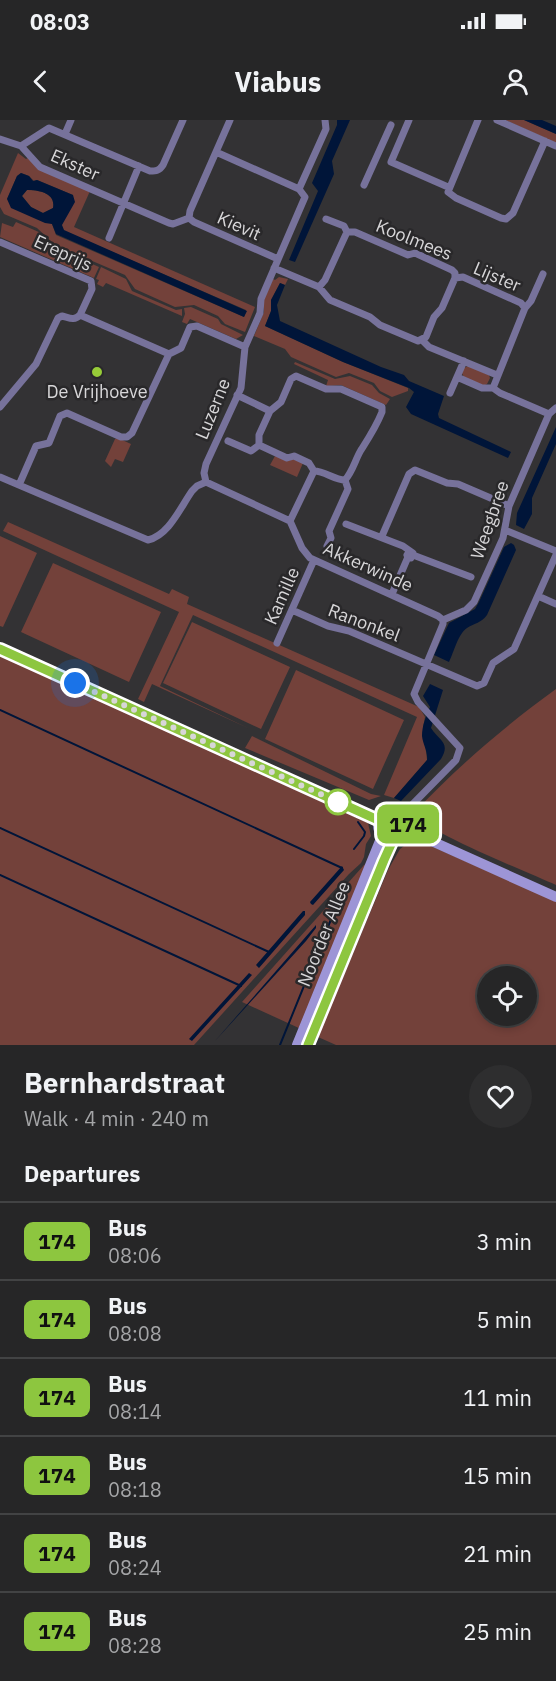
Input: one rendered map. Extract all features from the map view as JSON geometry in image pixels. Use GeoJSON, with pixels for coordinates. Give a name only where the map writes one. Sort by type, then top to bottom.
{"type":"FeatureCollection","features":[{"type":"Feature","properties":{"kind":"street","name":"Ekster"},"geometry":{"type":"LineString","coordinates":[[65,134],[71,120]]}},
{"type":"Feature","properties":{"kind":"street"},"geometry":{"type":"LineString","coordinates":[[109,238],[139,166],[150,171],[160,170],[183,120]]}},
{"type":"Feature","properties":{"kind":"street","name":"Kievit"},"geometry":{"type":"LineString","coordinates":[[189,218],[230,120]]}},
{"type":"Feature","properties":{"kind":"street","name":"Kievit"},"geometry":{"type":"LineString","coordinates":[[245,347],[260,313],[261,298],[304,201],[304,193],[299,189],[327,126],[326,120]]}},
{"type":"Feature","properties":{"kind":"street"},"geometry":{"type":"LineString","coordinates":[[391,162],[409,120]]}},
{"type":"Feature","properties":{"kind":"street"},"geometry":{"type":"LineString","coordinates":[[478,120],[448,192],[456,198],[506,219],[513,213],[545,141]]}},
{"type":"Feature","properties":{"kind":"street"},"geometry":{"type":"LineString","coordinates":[[497,120],[556,146]]}},
{"type":"Feature","properties":{"kind":"street"},"geometry":{"type":"LineString","coordinates":[[364,185],[390,125]]}},
{"type":"Feature","properties":{"kind":"street","name":"Ekster"},"geometry":{"type":"LineString","coordinates":[[21,146],[49,128],[139,166]]}},
{"type":"Feature","properties":{"kind":"street","name":"Ekster"},"geometry":{"type":"LineString","coordinates":[[0,139],[21,146],[40,167],[124,203]]}},
{"type":"Feature","properties":{"kind":"street"},"geometry":{"type":"LineString","coordinates":[[216,152],[299,189]]}},
{"type":"Feature","properties":{"kind":"street"},"geometry":{"type":"LineString","coordinates":[[377,156],[448,188]]}},
{"type":"Feature","properties":{"kind":"street","name":"Kievit"},"geometry":{"type":"LineString","coordinates":[[124,203],[173,224],[189,218]]}},
{"type":"Feature","properties":{"kind":"street","name":"Kievit"},"geometry":{"type":"LineString","coordinates":[[189,218],[278,259]]}},
{"type":"Feature","properties":{"kind":"street","name":"Koolmees"},"geometry":{"type":"LineString","coordinates":[[326,219],[344,226],[347,232]]}},
{"type":"Feature","properties":{"kind":"street","name":"Koolmees"},"geometry":{"type":"LineString","coordinates":[[347,232],[355,232],[408,255],[415,253],[456,273],[442,308],[434,317],[422,340]]}},
{"type":"Feature","properties":{"kind":"street","name":"Koolmees"},"geometry":{"type":"LineString","coordinates":[[319,287],[326,280],[347,232]]}},
{"type":"Feature","properties":{"kind":"street","name":"Ereprijs"},"geometry":{"type":"LineString","coordinates":[[0,242],[91,281],[92,289],[80,315]]}},
{"type":"Feature","properties":{"kind":"street"},"geometry":{"type":"LineString","coordinates":[[274,267],[319,287],[330,300],[370,317],[380,325],[418,341],[422,340],[429,347],[497,375]]}},
{"type":"Feature","properties":{"kind":"street","name":"Lijster"},"geometry":{"type":"LineString","coordinates":[[493,388],[525,308],[531,301],[543,274]]}},
{"type":"Feature","properties":{"kind":"street","name":"Lijster"},"geometry":{"type":"LineString","coordinates":[[455,278],[463,277],[521,303],[525,308]]}},
{"type":"Feature","properties":{"kind":"street"},"geometry":{"type":"LineString","coordinates":[[0,407],[36,364],[58,318],[62,316],[71,319],[80,315],[169,354]]}},
{"type":"Feature","properties":{"kind":"street"},"geometry":{"type":"LineString","coordinates":[[19,485],[36,446],[49,443],[60,416],[67,413],[121,437],[128,437],[132,433],[169,354],[181,348],[188,331],[193,326],[245,347]]}},
{"type":"Feature","properties":{"kind":"street","name":"Luzerne"},"geometry":{"type":"LineString","coordinates":[[206,482],[204,472],[206,464],[241,388],[245,347]]}},
{"type":"Feature","properties":{"kind":"street"},"geometry":{"type":"LineString","coordinates":[[450,393],[464,362]]}},
{"type":"Feature","properties":{"kind":"street"},"geometry":{"type":"LineString","coordinates":[[259,445],[259,435],[270,411],[281,402],[291,379],[296,376],[326,389],[341,389],[382,407],[369,441],[361,450],[350,475],[345,480],[314,471]]}},
{"type":"Feature","properties":{"kind":"street"},"geometry":{"type":"LineString","coordinates":[[457,377],[482,388],[493,388],[549,414],[556,408]]}},
{"type":"Feature","properties":{"kind":"street"},"geometry":{"type":"LineString","coordinates":[[237,396],[270,411]]}},
{"type":"Feature","properties":{"kind":"street","name":"Weegbree"},"geometry":{"type":"LineString","coordinates":[[443,620],[466,610],[474,602],[505,530],[508,506],[549,414]]}},
{"type":"Feature","properties":{"kind":"street"},"geometry":{"type":"LineString","coordinates":[[228,441],[251,451],[259,445]]}},
{"type":"Feature","properties":{"kind":"street"},"geometry":{"type":"LineString","coordinates":[[259,445],[287,458],[294,456],[309,463],[314,471]]}},
{"type":"Feature","properties":{"kind":"street"},"geometry":{"type":"LineString","coordinates":[[382,536],[408,474],[415,470],[447,483],[458,484],[508,506]]}},
{"type":"Feature","properties":{"kind":"street"},"geometry":{"type":"LineString","coordinates":[[0,477],[148,540],[164,532],[192,491],[206,482],[290,521],[314,471]]}},
{"type":"Feature","properties":{"kind":"street"},"geometry":{"type":"LineString","coordinates":[[327,546],[330,538],[329,531],[348,489],[345,480]]}},
{"type":"Feature","properties":{"kind":"street","name":"Akkerwinde"},"geometry":{"type":"LineString","coordinates":[[290,521],[305,554],[314,560],[433,613],[443,620]]}},
{"type":"Feature","properties":{"kind":"street"},"geometry":{"type":"LineString","coordinates":[[346,524],[403,546],[410,555],[471,577]]}},
{"type":"Feature","properties":{"kind":"street"},"geometry":{"type":"LineString","coordinates":[[505,530],[556,553]]}},
{"type":"Feature","properties":{"kind":"street","name":"Ranonkel"},"geometry":{"type":"LineString","coordinates":[[292,610],[328,626],[349,631],[474,686],[480,685],[484,683],[493,663],[514,649],[556,553]]}},
{"type":"Feature","properties":{"kind":"street"},"geometry":{"type":"LineString","coordinates":[[392,594],[410,555]]}},
{"type":"Feature","properties":{"kind":"street","name":"Kamille"},"geometry":{"type":"LineString","coordinates":[[277,643],[314,560]]}},
{"type":"Feature","properties":{"kind":"street"},"geometry":{"type":"LineString","coordinates":[[538,596],[556,604]]}},
{"type":"Feature","properties":{"kind":"street"},"geometry":{"type":"LineString","coordinates":[[404,814],[456,760],[459,754],[458,743],[418,702],[414,694],[443,620]]}},
{"type":"Feature","properties":{"kind":"street"},"geometry":{"type":"LineString","coordinates":[[0,649],[378,820]]}},
{"type":"Feature","properties":{"kind":"street"},"geometry":{"type":"LineString","coordinates":[[397,810],[404,814],[408,823],[407,830],[400,838],[388,838],[378,829],[378,820],[383,812],[397,810]]}},
{"type":"Feature","properties":{"kind":"street"},"geometry":{"type":"LineString","coordinates":[[407,830],[556,897]]}},
{"type":"Feature","properties":{"kind":"street","name":"Noorder Allee"},"geometry":{"type":"LineString","coordinates":[[297,1045],[388,838]]}},
{"type":"Feature","properties":{"kind":"street","name":"Noorder Allee"},"geometry":{"type":"LineString","coordinates":[[308,1045],[388,838]]}},
{"type":"Feature","properties":{"kind":"shaded area"},"geometry":{"type":"Polygon","coordinates":[[[505,120],[524,120],[556,134],[556,143],[505,120]]]}},
{"type":"Feature","properties":{"kind":"shaded area"},"geometry":{"type":"Polygon","coordinates":[[[18,153],[90,191],[74,227],[255,307],[245,332],[225,324],[218,316],[194,305],[175,307],[135,289],[125,275],[55,245],[37,228],[4,214],[0,207],[0,195],[18,153]],[[21,173],[17,176],[7,199],[52,224],[56,235],[244,317],[246,310],[64,231],[61,225],[73,195],[37,180],[34,181],[21,173]]]}},
{"type":"Feature","properties":{"kind":"shaded area"},"geometry":{"type":"Polygon","coordinates":[[[27,190],[46,193],[52,199],[53,208],[43,213],[31,207],[22,196],[27,190]]]}},
{"type":"Feature","properties":{"kind":"shaded area"},"geometry":{"type":"Polygon","coordinates":[[[16,222],[41,233],[52,246],[99,267],[94,278],[0,237],[2,223],[13,227],[16,222]]]}},
{"type":"Feature","properties":{"kind":"shaded area"},"geometry":{"type":"Polygon","coordinates":[[[101,267],[126,279],[132,291],[176,310],[182,309],[182,316],[106,283],[103,287],[97,284],[99,280],[96,279],[101,267]]]}},
{"type":"Feature","properties":{"kind":"shaded area"},"geometry":{"type":"Polygon","coordinates":[[[279,277],[288,279],[285,285],[280,283],[271,300],[271,311],[265,326],[343,362],[408,388],[408,391],[392,397],[380,391],[374,383],[349,373],[336,377],[291,357],[285,349],[254,336],[264,312],[264,299],[273,279],[279,277]]]}},
{"type":"Feature","properties":{"kind":"shaded area"},"geometry":{"type":"Polygon","coordinates":[[[191,307],[218,319],[221,324],[243,335],[236,339],[190,319],[187,324],[182,322],[185,314],[184,308],[191,307]]]}},
{"type":"Feature","properties":{"kind":"shaded area"},"geometry":{"type":"Polygon","coordinates":[[[295,362],[335,379],[350,376],[372,385],[379,393],[390,399],[386,405],[341,385],[326,386],[328,380],[294,364],[295,362]]]}},
{"type":"Feature","properties":{"kind":"shaded area"},"geometry":{"type":"Polygon","coordinates":[[[468,366],[489,375],[487,384],[483,386],[464,378],[462,373],[468,366]]]}},
{"type":"Feature","properties":{"kind":"shaded area"},"geometry":{"type":"Polygon","coordinates":[[[118,438],[131,444],[123,462],[115,459],[111,467],[105,461],[115,439],[118,438]]]}},
{"type":"Feature","properties":{"kind":"shaded area"},"geometry":{"type":"Polygon","coordinates":[[[275,456],[303,463],[297,477],[270,465],[275,456]]]}},
{"type":"Feature","properties":{"kind":"shaded area"},"geometry":{"type":"Polygon","coordinates":[[[8,522],[169,594],[172,589],[189,597],[187,604],[419,707],[425,717],[423,727],[427,760],[394,798],[384,795],[417,717],[193,615],[160,686],[250,729],[152,684],[144,702],[138,699],[179,612],[3,531],[8,522]]]}},
{"type":"Feature","properties":{"kind":"shaded area"},"geometry":{"type":"Polygon","coordinates":[[[0,536],[37,553],[3,627],[0,626],[0,536]]]}},
{"type":"Feature","properties":{"kind":"shaded area"},"geometry":{"type":"Polygon","coordinates":[[[53,563],[161,612],[129,682],[21,632],[53,563]]]}},
{"type":"Feature","properties":{"kind":"shaded area"},"geometry":{"type":"Polygon","coordinates":[[[192,622],[290,667],[261,729],[163,683],[192,622]]]}},
{"type":"Feature","properties":{"kind":"shaded area"},"geometry":{"type":"Polygon","coordinates":[[[0,654],[368,823],[371,836],[366,844],[361,863],[194,1045],[0,1045],[0,654]]]}},
{"type":"Feature","properties":{"kind":"shaded area"},"geometry":{"type":"Polygon","coordinates":[[[296,670],[404,720],[373,789],[265,739],[296,670]]]}},
{"type":"Feature","properties":{"kind":"shaded area"},"geometry":{"type":"Polygon","coordinates":[[[556,689],[556,885],[436,830],[421,821],[414,813],[482,748],[556,689]]]}},
{"type":"Feature","properties":{"kind":"shaded area"},"geometry":{"type":"Polygon","coordinates":[[[252,736],[371,794],[381,796],[369,800],[245,748],[252,736]]]}},
{"type":"Feature","properties":{"kind":"shaded area"},"geometry":{"type":"Polygon","coordinates":[[[392,815],[399,818],[402,825],[399,832],[392,835],[385,832],[382,825],[385,818],[392,815]]]}},
{"type":"Feature","properties":{"kind":"shaded area"},"geometry":{"type":"Polygon","coordinates":[[[412,840],[556,901],[556,1045],[336,1045],[318,1037],[388,870],[400,849],[412,840]]]}},
{"type":"Feature","properties":{"kind":"shaded area"},"geometry":{"type":"Polygon","coordinates":[[[369,862],[301,1029],[242,1002],[364,865],[369,862]]]}},
{"type":"Feature","properties":{"kind":"water"},"geometry":{"type":"Polygon","coordinates":[[[337,120],[350,120],[332,161],[334,174],[295,262],[289,260],[318,191],[312,183],[337,125],[337,120]]]}},
{"type":"Feature","properties":{"kind":"water"},"geometry":{"type":"Polygon","coordinates":[[[524,120],[542,120],[556,126],[556,134],[524,120]]]}},
{"type":"Feature","properties":{"kind":"water"},"geometry":{"type":"Polygon","coordinates":[[[21,173],[29,176],[33,181],[37,180],[73,195],[75,202],[62,225],[64,230],[247,311],[244,317],[56,234],[52,224],[11,208],[7,199],[17,176],[21,173]],[[27,190],[22,196],[31,207],[43,213],[53,208],[52,199],[46,193],[27,190]]]}},
{"type":"Feature","properties":{"kind":"water"},"geometry":{"type":"Polygon","coordinates":[[[280,283],[285,285],[277,305],[280,321],[381,367],[404,375],[409,381],[444,396],[438,414],[439,418],[511,452],[508,458],[411,414],[406,407],[414,392],[409,388],[343,362],[265,326],[271,311],[271,300],[280,283]]]}},
{"type":"Feature","properties":{"kind":"water"},"geometry":{"type":"Polygon","coordinates":[[[556,427],[556,444],[532,498],[532,514],[524,529],[516,525],[517,513],[556,427]]]}},
{"type":"Feature","properties":{"kind":"water"},"geometry":{"type":"Polygon","coordinates":[[[511,543],[516,550],[487,615],[464,631],[449,662],[434,655],[449,623],[475,609],[504,547],[511,543]]]}},
{"type":"Feature","properties":{"kind":"water"},"geometry":{"type":"Polygon","coordinates":[[[430,684],[443,690],[431,728],[443,742],[445,749],[441,759],[401,801],[394,798],[427,760],[422,732],[430,707],[423,696],[430,684]]]}},
{"type":"Feature","properties":{"kind":"water"},"geometry":{"type":"Polygon","coordinates":[[[342,866],[344,870],[313,905],[311,904],[310,902],[342,866]]]}},
{"type":"Feature","properties":{"kind":"water"},"geometry":{"type":"Polygon","coordinates":[[[303,911],[305,915],[259,968],[256,965],[303,911]]]}},
{"type":"Feature","properties":{"kind":"water"},"geometry":{"type":"Polygon","coordinates":[[[316,925],[306,941],[215,1041],[316,925]]]}},
{"type":"Feature","properties":{"kind":"water"},"geometry":{"type":"Polygon","coordinates":[[[249,973],[252,975],[192,1041],[189,1039],[249,973]]]}},
{"type":"Feature","properties":{"kind":"waterway"},"geometry":{"type":"LineString","coordinates":[[0,710],[342,868]]}},
{"type":"Feature","properties":{"kind":"waterway"},"geometry":{"type":"LineString","coordinates":[[354,849],[365,832],[358,822]]}},
{"type":"Feature","properties":{"kind":"waterway"},"geometry":{"type":"LineString","coordinates":[[0,828],[269,952]]}},
{"type":"Feature","properties":{"kind":"waterway"},"geometry":{"type":"LineString","coordinates":[[0,875],[241,986]]}},
{"type":"Feature","properties":{"kind":"waterway"},"geometry":{"type":"LineString","coordinates":[[280,1045],[334,912]]}},
{"type":"Feature","properties":{"kind":"bus line","name":"174"},"geometry":{"type":"LineString","coordinates":[[0,649],[378,820],[387,810],[397,810],[404,814],[408,823],[407,830],[400,838],[393,840],[308,1045]]}},
{"type":"Feature","properties":{"kind":"place","name":"De Vrijhoeve"},"geometry":{"type":"Point","coordinates":[97,372]}},
{"type":"Feature","properties":{"kind":"route"},"geometry":{"type":"LineString","coordinates":[[75,683],[338,802]]}}]}
